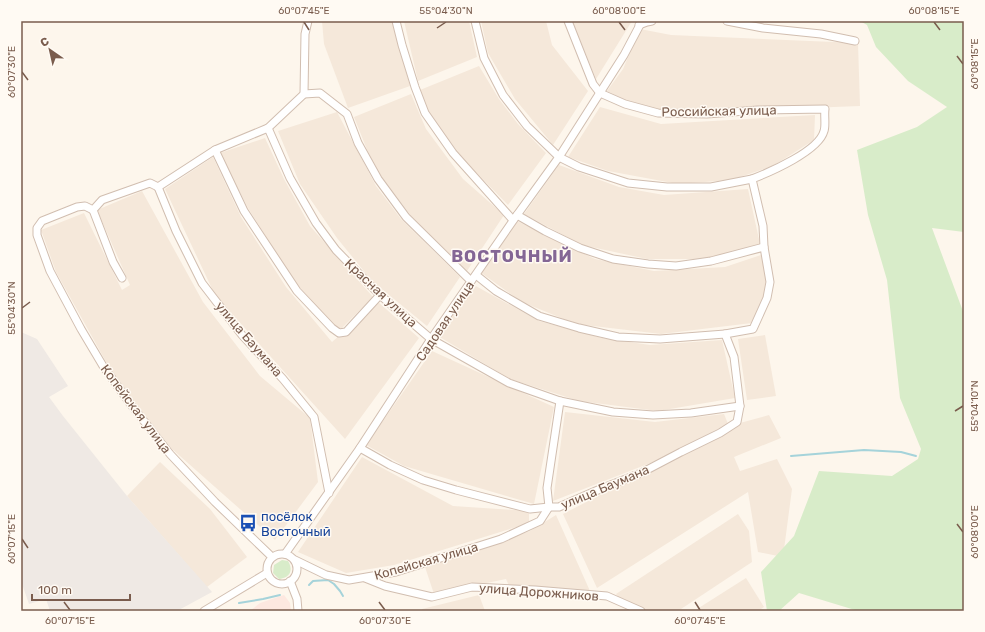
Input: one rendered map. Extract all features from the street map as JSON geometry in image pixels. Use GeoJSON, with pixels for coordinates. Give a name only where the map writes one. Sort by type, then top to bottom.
{"type":"FeatureCollection","features":[{"type":"Feature","properties":{"kind":"street"},"geometry":{"type":"LineString","coordinates":[[304,94],[305,34],[308,21]]}},
{"type":"Feature","properties":{"kind":"street"},"geometry":{"type":"LineString","coordinates":[[396,21],[415,87],[425,113],[453,153],[515,217],[580,248],[613,259],[648,264],[676,266],[711,261],[764,247]]}},
{"type":"Feature","properties":{"kind":"street"},"geometry":{"type":"LineString","coordinates":[[122,278],[93,210],[102,200],[150,183],[158,187],[214,150],[268,128],[304,94],[320,93],[347,114],[358,143],[378,179],[406,217],[474,278],[539,316],[579,328],[618,337],[660,339],[725,334],[753,329],[767,298],[770,282],[764,247],[763,226],[752,179],[710,187],[667,187],[628,183],[579,167],[559,157],[527,126],[503,95],[484,58],[475,21]]}},
{"type":"Feature","properties":{"kind":"street"},"geometry":{"type":"LineString","coordinates":[[568,21],[593,84],[600,92]]}},
{"type":"Feature","properties":{"kind":"street"},"geometry":{"type":"LineString","coordinates":[[640,23],[652,21]]}},
{"type":"Feature","properties":{"kind":"street"},"geometry":{"type":"LineString","coordinates":[[727,21],[763,28],[821,34],[855,41]]}},
{"type":"Feature","properties":{"kind":"street","name":"Садовая улица"},"geometry":{"type":"LineString","coordinates":[[285,554],[360,448],[431,339],[515,217],[559,157],[624,55],[640,23]]}},
{"type":"Feature","properties":{"kind":"street","name":"Российская улица"},"geometry":{"type":"LineString","coordinates":[[600,92],[624,104],[658,114],[707,114],[758,110],[824,109],[824,132],[817,143],[796,158],[775,170],[752,179]]}},
{"type":"Feature","properties":{"kind":"street","name":"Красная улица"},"geometry":{"type":"LineString","coordinates":[[268,128],[290,178],[316,223],[336,250],[380,295],[431,339],[509,382],[560,401],[613,412],[653,415],[691,413],[740,406]]}},
{"type":"Feature","properties":{"kind":"street"},"geometry":{"type":"LineString","coordinates":[[214,150],[244,211],[293,285],[332,328],[339,333],[346,332],[380,295]]}},
{"type":"Feature","properties":{"kind":"street","name":"улица Баумана"},"geometry":{"type":"LineString","coordinates":[[158,187],[176,231],[202,283],[242,335],[283,379],[314,418],[329,493]]}},
{"type":"Feature","properties":{"kind":"street","name":"Копейская улица"},"geometry":{"type":"LineString","coordinates":[[93,210],[85,206],[77,207],[42,221],[37,228],[37,235],[50,271],[103,366],[132,406],[170,454],[215,502],[272,557]]}},
{"type":"Feature","properties":{"kind":"street"},"geometry":{"type":"LineString","coordinates":[[725,334],[734,357],[740,406]]}},
{"type":"Feature","properties":{"kind":"street"},"geometry":{"type":"LineString","coordinates":[[549,507],[547,488],[560,401]]}},
{"type":"Feature","properties":{"kind":"street","name":"улица Баумана"},"geometry":{"type":"LineString","coordinates":[[360,448],[390,465],[423,480],[456,490],[530,509],[549,507],[559,508],[598,490],[641,473],[720,433],[737,422],[740,406]]}},
{"type":"Feature","properties":{"kind":"street","name":"Копейская улица"},"geometry":{"type":"LineString","coordinates":[[294,560],[326,575],[349,580],[396,572],[501,539],[540,521],[549,507]]}},
{"type":"Feature","properties":{"kind":"street"},"geometry":{"type":"LineString","coordinates":[[276,554],[285,554],[294,560],[297,569],[296,574],[290,582],[284,584],[277,583],[271,580],[267,574],[266,567],[268,561],[276,554]]}},
{"type":"Feature","properties":{"kind":"street"},"geometry":{"type":"LineString","coordinates":[[204,611],[267,574]]}},
{"type":"Feature","properties":{"kind":"street","name":"улица Дорожников"},"geometry":{"type":"LineString","coordinates":[[365,578],[385,586],[432,597],[472,587],[535,590],[607,596],[641,611]]}},
{"type":"Feature","properties":{"kind":"street"},"geometry":{"type":"LineString","coordinates":[[290,582],[297,599],[298,611]]}},
{"type":"Feature","properties":{"kind":"shaded area"},"geometry":{"type":"Polygon","coordinates":[[[322,21],[393,21],[410,86],[348,108],[324,44],[322,21]]]}},
{"type":"Feature","properties":{"kind":"shaded area"},"geometry":{"type":"Polygon","coordinates":[[[404,21],[469,21],[477,57],[418,81],[404,21]]]}},
{"type":"Feature","properties":{"kind":"shaded area"},"geometry":{"type":"Polygon","coordinates":[[[481,21],[546,21],[552,45],[588,91],[553,145],[515,99],[488,53],[481,21]]]}},
{"type":"Feature","properties":{"kind":"shaded area"},"geometry":{"type":"Polygon","coordinates":[[[572,21],[632,21],[596,79],[572,21]]]}},
{"type":"Feature","properties":{"kind":"shaded area"},"geometry":{"type":"Polygon","coordinates":[[[640,29],[671,35],[858,43],[860,106],[702,112],[658,111],[633,104],[607,91],[623,69],[640,29]]]}},
{"type":"Feature","properties":{"kind":"shaded area"},"geometry":{"type":"Polygon","coordinates":[[[479,66],[499,99],[518,124],[546,153],[508,205],[463,159],[430,116],[420,90],[479,66]]]}},
{"type":"Feature","properties":{"kind":"shaded area"},"geometry":{"type":"Polygon","coordinates":[[[411,94],[426,129],[463,179],[504,215],[467,271],[412,217],[374,167],[354,117],[411,94]]]}},
{"type":"Feature","properties":{"kind":"shaded area"},"geometry":{"type":"Polygon","coordinates":[[[600,107],[661,124],[815,115],[814,140],[773,166],[731,180],[678,184],[608,171],[568,157],[600,107]]]}},
{"type":"Feature","properties":{"kind":"shaded area"},"geometry":{"type":"Polygon","coordinates":[[[337,112],[376,186],[401,219],[460,277],[427,326],[372,281],[337,238],[300,184],[278,131],[337,112]]]}},
{"type":"Feature","properties":{"kind":"shaded area"},"geometry":{"type":"Polygon","coordinates":[[[265,138],[284,179],[310,226],[373,297],[342,328],[339,329],[327,319],[292,278],[248,208],[220,153],[265,138]]]}},
{"type":"Feature","properties":{"kind":"shaded area"},"geometry":{"type":"Polygon","coordinates":[[[213,157],[241,217],[286,287],[332,342],[378,302],[419,338],[345,439],[215,295],[165,189],[213,157]]]}},
{"type":"Feature","properties":{"kind":"shaded area"},"geometry":{"type":"Polygon","coordinates":[[[559,165],[619,187],[664,195],[748,189],[760,244],[710,259],[647,259],[582,245],[524,214],[559,165]]]}},
{"type":"Feature","properties":{"kind":"shaded area"},"geometry":{"type":"Polygon","coordinates":[[[142,191],[203,302],[260,376],[310,418],[318,482],[275,540],[172,449],[115,378],[56,272],[41,230],[84,213],[122,290],[130,285],[97,210],[142,191]]]}},
{"type":"Feature","properties":{"kind":"shaded area"},"geometry":{"type":"Polygon","coordinates":[[[517,221],[595,259],[654,271],[725,267],[761,255],[767,277],[762,305],[752,323],[661,334],[576,324],[522,302],[480,272],[517,221]]]}},
{"type":"Feature","properties":{"kind":"shaded area"},"geometry":{"type":"Polygon","coordinates":[[[474,285],[539,321],[602,338],[650,345],[722,340],[735,398],[658,411],[579,401],[510,379],[438,336],[474,285]]]}},
{"type":"Feature","properties":{"kind":"shaded area"},"geometry":{"type":"Polygon","coordinates":[[[21,332],[37,339],[68,386],[49,397],[127,496],[212,592],[177,611],[50,611],[46,599],[29,604],[21,581],[21,332]]]}},
{"type":"Feature","properties":{"kind":"shaded area"},"geometry":{"type":"Polygon","coordinates":[[[765,335],[776,396],[747,400],[738,339],[765,335]]]}},
{"type":"Feature","properties":{"kind":"shaded area"},"geometry":{"type":"Polygon","coordinates":[[[432,351],[554,407],[534,504],[404,466],[366,445],[432,351]]]}},
{"type":"Feature","properties":{"kind":"shaded area"},"geometry":{"type":"Polygon","coordinates":[[[565,412],[655,422],[724,414],[728,424],[658,460],[553,501],[565,412]]]}},
{"type":"Feature","properties":{"kind":"shaded area"},"geometry":{"type":"Polygon","coordinates":[[[769,415],[781,438],[734,457],[740,471],[777,459],[792,489],[783,557],[758,552],[748,492],[597,588],[563,514],[740,423],[769,415]]]}},
{"type":"Feature","properties":{"kind":"shaded area"},"geometry":{"type":"Polygon","coordinates":[[[362,457],[453,506],[529,511],[529,523],[394,565],[346,573],[298,552],[362,457]]]}},
{"type":"Feature","properties":{"kind":"shaded area"},"geometry":{"type":"Polygon","coordinates":[[[160,462],[210,509],[247,557],[207,587],[127,496],[160,462]]]}},
{"type":"Feature","properties":{"kind":"shaded area"},"geometry":{"type":"Polygon","coordinates":[[[738,514],[749,531],[752,562],[678,611],[646,611],[619,598],[616,594],[738,514]]]}},
{"type":"Feature","properties":{"kind":"shaded area"},"geometry":{"type":"Polygon","coordinates":[[[556,515],[590,591],[510,588],[506,579],[434,594],[425,567],[530,531],[556,515]]]}},
{"type":"Feature","properties":{"kind":"shaded area"},"geometry":{"type":"Polygon","coordinates":[[[746,578],[764,607],[758,611],[694,611],[746,578]]]}},
{"type":"Feature","properties":{"kind":"shaded area"},"geometry":{"type":"Polygon","coordinates":[[[284,595],[290,603],[291,611],[250,611],[260,603],[284,595]]]}},
{"type":"Feature","properties":{"kind":"shaded area"},"geometry":{"type":"Polygon","coordinates":[[[479,595],[485,611],[423,611],[422,609],[479,595]]]}},
{"type":"Feature","properties":{"kind":"green space"},"geometry":{"type":"Polygon","coordinates":[[[860,21],[964,21],[964,232],[932,228],[964,314],[964,611],[856,611],[799,593],[779,611],[767,611],[761,572],[794,536],[819,471],[892,476],[918,459],[921,449],[900,398],[887,280],[868,215],[857,150],[917,127],[947,107],[908,81],[876,47],[867,25],[860,21]]]}},
{"type":"Feature","properties":{"kind":"green space"},"geometry":{"type":"Polygon","coordinates":[[[282,560],[288,561],[291,568],[288,576],[279,579],[273,573],[274,565],[282,560]]]}},
{"type":"Feature","properties":{"kind":"waterway"},"geometry":{"type":"LineString","coordinates":[[791,456],[864,450],[901,452],[916,456]]}},
{"type":"Feature","properties":{"kind":"waterway"},"geometry":{"type":"LineString","coordinates":[[309,585],[313,581],[328,580],[334,584],[343,596]]}},
{"type":"Feature","properties":{"kind":"waterway"},"geometry":{"type":"LineString","coordinates":[[239,603],[280,595]]}},
{"type":"Feature","properties":{"kind":"place","name":"посёлок Восточный"},"geometry":{"type":"Point","coordinates":[248,523]}},
{"type":"Feature","properties":{"kind":"district","name":"ВОСТОЧНЫЙ"},"geometry":{"type":"Point","coordinates":[512,256]}}]}
